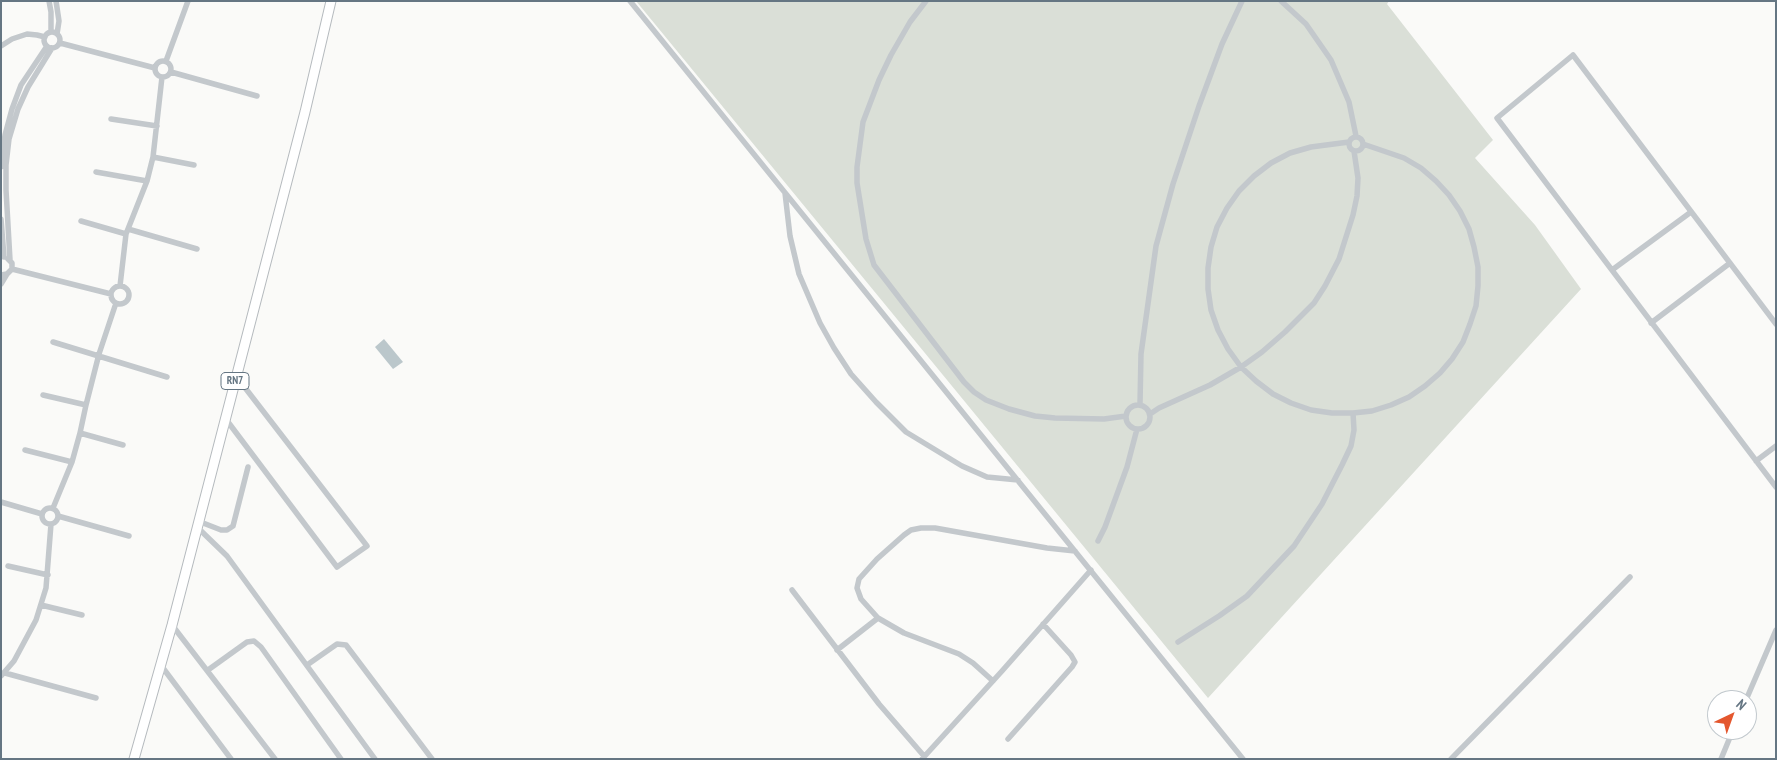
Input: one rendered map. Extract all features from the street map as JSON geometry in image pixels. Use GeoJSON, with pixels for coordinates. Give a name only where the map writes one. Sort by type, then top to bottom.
{"type":"FeatureCollection","features":[{"type":"Feature","properties":{"kind":"main road","name":"RN7"},"geometry":{"type":"LineString","coordinates":[[134,759],[172,625],[332,1]]}},
{"type":"Feature","properties":{"kind":"street"},"geometry":{"type":"LineString","coordinates":[[49,1],[54,33],[60,39],[60,43]]}},
{"type":"Feature","properties":{"kind":"street"},"geometry":{"type":"LineString","coordinates":[[1,46],[12,39],[27,34],[45,37],[54,33],[59,21],[56,1]]}},
{"type":"Feature","properties":{"kind":"street"},"geometry":{"type":"LineString","coordinates":[[166,61],[188,1]]}},
{"type":"Feature","properties":{"kind":"street"},"geometry":{"type":"LineString","coordinates":[[630,1],[1243,759]]}},
{"type":"Feature","properties":{"kind":"street"},"geometry":{"type":"LineString","coordinates":[[926,1],[910,22],[891,55],[863,122],[857,167],[857,183],[866,240],[874,265],[964,382],[986,400],[1035,416],[1104,419],[1126,416]]}},
{"type":"Feature","properties":{"kind":"street"},"geometry":{"type":"LineString","coordinates":[[1140,404],[1141,354],[1156,246],[1173,184],[1199,106],[1222,44],[1242,1]]}},
{"type":"Feature","properties":{"kind":"street"},"geometry":{"type":"LineString","coordinates":[[1281,1],[1306,24],[1331,60],[1349,102],[1356,136],[1360,137],[1363,144],[1361,149],[1354,151]]}},
{"type":"Feature","properties":{"kind":"street"},"geometry":{"type":"LineString","coordinates":[[45,37],[45,43],[50,47]]}},
{"type":"Feature","properties":{"kind":"street"},"geometry":{"type":"LineString","coordinates":[[1,167],[3,135],[21,85],[50,47],[57,46],[60,43],[155,68]]}},
{"type":"Feature","properties":{"kind":"street"},"geometry":{"type":"LineString","coordinates":[[1,284],[7,273],[10,260],[4,189],[9,139],[18,109],[50,47]]}},
{"type":"Feature","properties":{"kind":"street"},"geometry":{"type":"LineString","coordinates":[[1776,324],[1573,55],[1496,118],[1776,487]]}},
{"type":"Feature","properties":{"kind":"street"},"geometry":{"type":"LineString","coordinates":[[155,68],[160,61],[166,61],[171,65],[171,72]]}},
{"type":"Feature","properties":{"kind":"street"},"geometry":{"type":"LineString","coordinates":[[155,68],[158,75],[162,77]]}},
{"type":"Feature","properties":{"kind":"street"},"geometry":{"type":"LineString","coordinates":[[162,77],[171,72]]}},
{"type":"Feature","properties":{"kind":"street"},"geometry":{"type":"LineString","coordinates":[[171,72],[257,96]]}},
{"type":"Feature","properties":{"kind":"street"},"geometry":{"type":"LineString","coordinates":[[120,286],[127,232],[147,181],[153,157],[162,77]]}},
{"type":"Feature","properties":{"kind":"street"},"geometry":{"type":"LineString","coordinates":[[111,119],[157,126]]}},
{"type":"Feature","properties":{"kind":"street"},"geometry":{"type":"LineString","coordinates":[[1356,136],[1351,138],[1349,142],[1310,147],[1290,153],[1271,163],[1254,176],[1239,191],[1227,208],[1217,227],[1211,247],[1208,268],[1211,310],[1218,330],[1228,349],[1240,367],[1267,390],[1291,403],[1311,410],[1353,413],[1372,410],[1400,401],[1425,386],[1452,359],[1463,342],[1473,315],[1478,286],[1478,267],[1468,229],[1460,211],[1436,181],[1413,163],[1386,150],[1363,144]]}},
{"type":"Feature","properties":{"kind":"street"},"geometry":{"type":"LineString","coordinates":[[1150,414],[1210,385],[1240,367],[1262,352],[1314,303],[1339,259],[1353,215],[1358,178],[1354,151],[1349,146],[1349,142]]}},
{"type":"Feature","properties":{"kind":"street"},"geometry":{"type":"LineString","coordinates":[[153,157],[194,166]]}},
{"type":"Feature","properties":{"kind":"street"},"geometry":{"type":"LineString","coordinates":[[96,172],[147,181]]}},
{"type":"Feature","properties":{"kind":"street"},"geometry":{"type":"LineString","coordinates":[[785,193],[790,236],[799,274],[820,323],[851,374],[906,432],[962,466],[987,477],[1018,480]]}},
{"type":"Feature","properties":{"kind":"street"},"geometry":{"type":"LineString","coordinates":[[1612,270],[1691,212]]}},
{"type":"Feature","properties":{"kind":"street"},"geometry":{"type":"LineString","coordinates":[[1,219],[2,257],[10,260]]}},
{"type":"Feature","properties":{"kind":"street"},"geometry":{"type":"LineString","coordinates":[[81,221],[197,249]]}},
{"type":"Feature","properties":{"kind":"street"},"geometry":{"type":"LineString","coordinates":[[1651,323],[1730,263]]}},
{"type":"Feature","properties":{"kind":"street"},"geometry":{"type":"LineString","coordinates":[[7,273],[111,294]]}},
{"type":"Feature","properties":{"kind":"street"},"geometry":{"type":"LineString","coordinates":[[120,286],[127,290],[128,296],[124,303],[116,303],[112,299],[111,294],[114,288],[120,286]]}},
{"type":"Feature","properties":{"kind":"street"},"geometry":{"type":"LineString","coordinates":[[53,508],[72,462],[99,354],[116,303]]}},
{"type":"Feature","properties":{"kind":"street"},"geometry":{"type":"LineString","coordinates":[[53,342],[99,354],[167,377]]}},
{"type":"Feature","properties":{"kind":"street"},"geometry":{"type":"LineString","coordinates":[[225,418],[337,567],[367,546],[236,376]]}},
{"type":"Feature","properties":{"kind":"street"},"geometry":{"type":"LineString","coordinates":[[43,396],[86,405]]}},
{"type":"Feature","properties":{"kind":"street"},"geometry":{"type":"LineString","coordinates":[[1140,404],[1147,407],[1150,414],[1149,423],[1144,428],[1137,429],[1128,423],[1126,416],[1130,407],[1140,404]]}},
{"type":"Feature","properties":{"kind":"street"},"geometry":{"type":"LineString","coordinates":[[1178,642],[1247,596],[1294,546],[1322,504],[1351,446],[1354,430],[1353,413]]}},
{"type":"Feature","properties":{"kind":"street"},"geometry":{"type":"LineString","coordinates":[[1098,541],[1108,520],[1127,467],[1137,429]]}},
{"type":"Feature","properties":{"kind":"street"},"geometry":{"type":"LineString","coordinates":[[80,433],[123,445]]}},
{"type":"Feature","properties":{"kind":"street"},"geometry":{"type":"LineString","coordinates":[[1756,461],[1776,446]]}},
{"type":"Feature","properties":{"kind":"street"},"geometry":{"type":"LineString","coordinates":[[25,450],[72,462]]}},
{"type":"Feature","properties":{"kind":"street"},"geometry":{"type":"LineString","coordinates":[[198,524],[221,530],[228,530],[233,526],[248,467]]}},
{"type":"Feature","properties":{"kind":"street"},"geometry":{"type":"LineString","coordinates":[[1,502],[42,514]]}},
{"type":"Feature","properties":{"kind":"street"},"geometry":{"type":"LineString","coordinates":[[51,524],[44,522],[42,514],[45,509],[53,508]]}},
{"type":"Feature","properties":{"kind":"street"},"geometry":{"type":"LineString","coordinates":[[53,508],[58,516]]}},
{"type":"Feature","properties":{"kind":"street"},"geometry":{"type":"LineString","coordinates":[[51,524],[55,522],[58,516]]}},
{"type":"Feature","properties":{"kind":"street"},"geometry":{"type":"LineString","coordinates":[[58,516],[129,536]]}},
{"type":"Feature","properties":{"kind":"street"},"geometry":{"type":"LineString","coordinates":[[51,524],[48,575],[41,605],[32,630],[14,661],[3,674],[96,698]]}},
{"type":"Feature","properties":{"kind":"street"},"geometry":{"type":"LineString","coordinates":[[198,524],[228,556],[375,759]]}},
{"type":"Feature","properties":{"kind":"street"},"geometry":{"type":"LineString","coordinates":[[993,681],[960,654],[904,633],[878,618],[861,599],[857,588],[859,579],[877,559],[912,530],[935,528],[1047,548],[1075,551]]}},
{"type":"Feature","properties":{"kind":"street"},"geometry":{"type":"LineString","coordinates":[[8,566],[48,575]]}},
{"type":"Feature","properties":{"kind":"street"},"geometry":{"type":"LineString","coordinates":[[792,590],[923,758],[1091,570]]}},
{"type":"Feature","properties":{"kind":"street"},"geometry":{"type":"LineString","coordinates":[[1451,759],[1630,577]]}},
{"type":"Feature","properties":{"kind":"street"},"geometry":{"type":"LineString","coordinates":[[41,605],[82,615]]}},
{"type":"Feature","properties":{"kind":"street"},"geometry":{"type":"LineString","coordinates":[[837,650],[878,618]]}},
{"type":"Feature","properties":{"kind":"street"},"geometry":{"type":"LineString","coordinates":[[1008,739],[1075,662],[1043,624]]}},
{"type":"Feature","properties":{"kind":"street"},"geometry":{"type":"LineString","coordinates":[[172,625],[275,759]]}},
{"type":"Feature","properties":{"kind":"street"},"geometry":{"type":"LineString","coordinates":[[1750,690],[1776,630]]}},
{"type":"Feature","properties":{"kind":"street"},"geometry":{"type":"LineString","coordinates":[[208,670],[247,642],[254,641],[341,759]]}},
{"type":"Feature","properties":{"kind":"street"},"geometry":{"type":"LineString","coordinates":[[307,665],[337,644],[346,645],[432,759]]}},
{"type":"Feature","properties":{"kind":"street"},"geometry":{"type":"LineString","coordinates":[[160,664],[231,759]]}},
{"type":"Feature","properties":{"kind":"street"},"geometry":{"type":"LineString","coordinates":[[1721,759],[1729,740]]}},
{"type":"Feature","properties":{"kind":"shaded area"},"geometry":{"type":"Polygon","coordinates":[[[636,1],[1389,1],[1387,4],[1493,140],[1475,158],[1535,225],[1581,289],[1208,698],[636,1]]]}},
{"type":"Feature","properties":{"kind":"shaded area"},"geometry":{"type":"Polygon","coordinates":[[[384,339],[403,362],[393,369],[375,347],[384,339]]]}}]}
